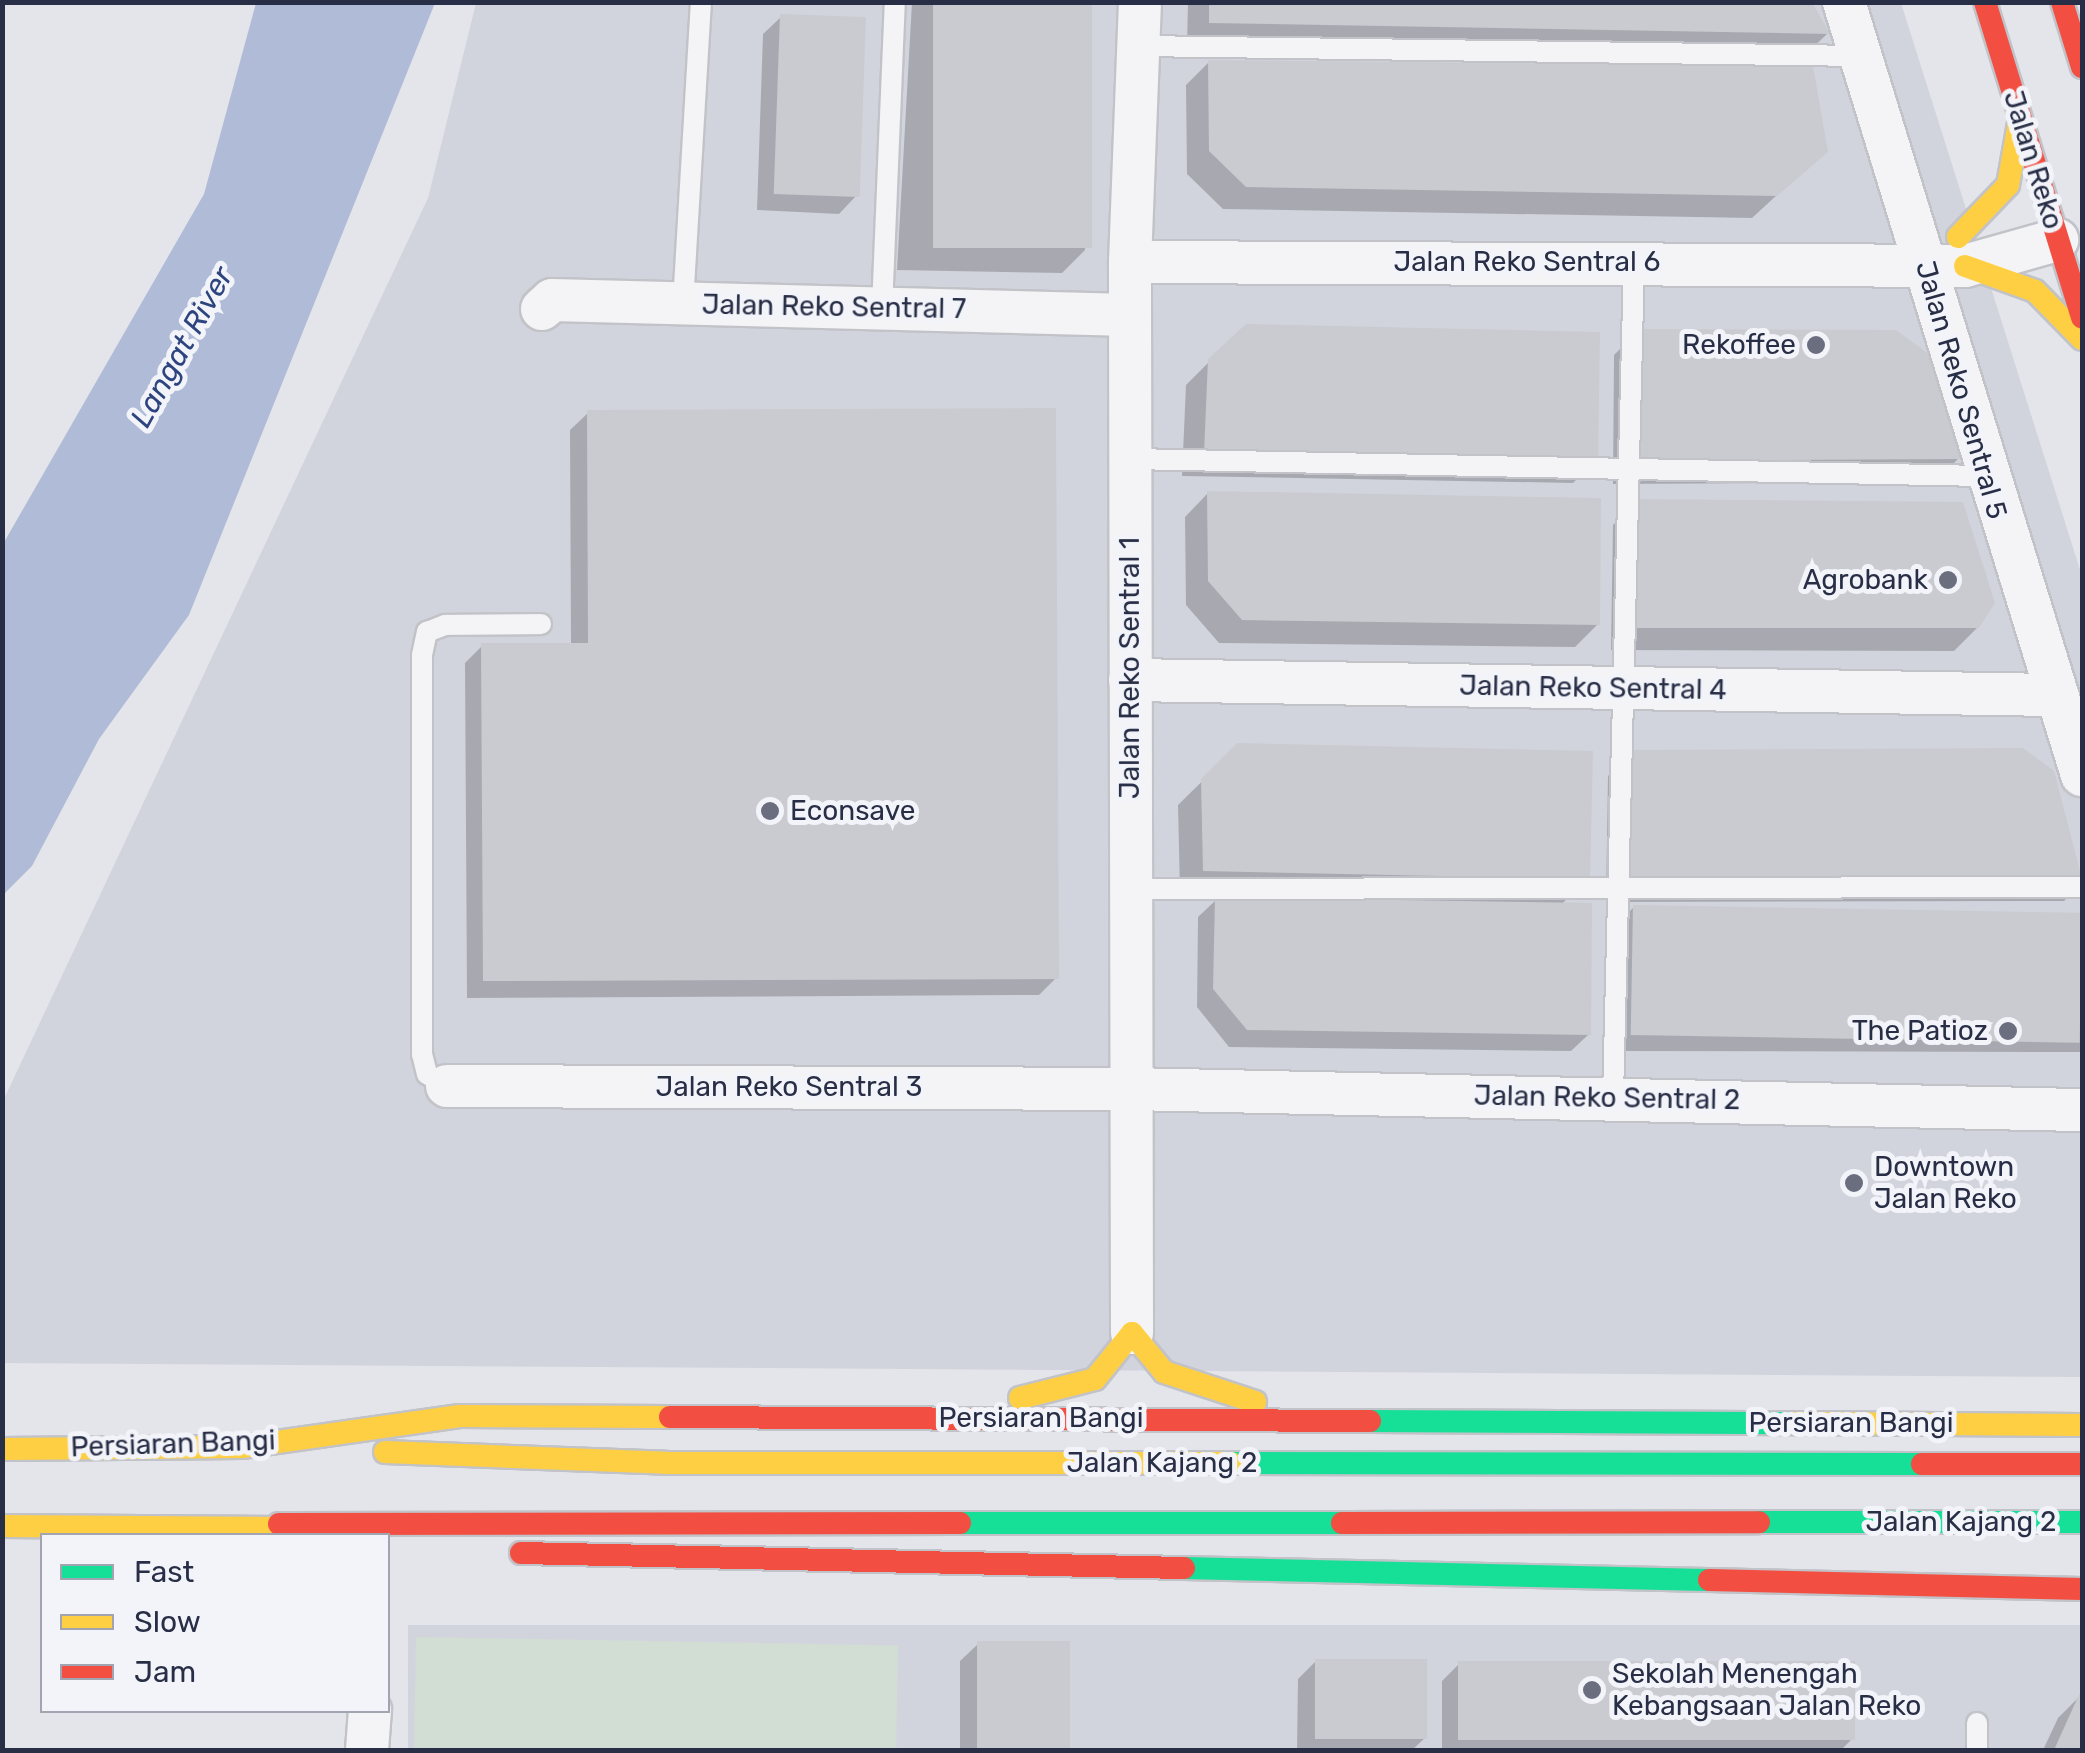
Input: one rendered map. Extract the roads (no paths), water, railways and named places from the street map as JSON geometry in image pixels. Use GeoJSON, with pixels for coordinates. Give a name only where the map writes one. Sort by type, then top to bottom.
{"type":"FeatureCollection","features":[{"type":"Feature","properties":{"kind":"main road","name":"Jalan Reko"},"geometry":{"type":"LineString","coordinates":[[1986,2],[2019,115],[2065,220],[2082,318]]}},
{"type":"Feature","properties":{"kind":"main road"},"geometry":{"type":"LineString","coordinates":[[2062,2],[2082,67]]}},
{"type":"Feature","properties":{"kind":"main road"},"geometry":{"type":"LineString","coordinates":[[2019,115],[2008,185],[1949,255],[2035,291],[2082,339]]}},
{"type":"Feature","properties":{"kind":"main road"},"geometry":{"type":"LineString","coordinates":[[696,1415],[790,1402],[1049,1397],[1095,1379],[1132,1333],[1164,1372],[1241,1400],[1472,1421]]}},
{"type":"Feature","properties":{"kind":"main road","name":"Persiaran Bangi"},"geometry":{"type":"LineString","coordinates":[[2,1449],[242,1447],[460,1416],[2082,1425]]}},
{"type":"Feature","properties":{"kind":"main road"},"geometry":{"type":"LineString","coordinates":[[2041,1425],[2082,1447]]}},
{"type":"Feature","properties":{"kind":"main road","name":"Jalan Kajang 2"},"geometry":{"type":"LineString","coordinates":[[242,1447],[666,1463],[2082,1464]]}},
{"type":"Feature","properties":{"kind":"main road","name":"Jalan Kajang 2"},"geometry":{"type":"LineString","coordinates":[[279,1524],[671,1518],[2082,1522]]}},
{"type":"Feature","properties":{"kind":"main road"},"geometry":{"type":"LineString","coordinates":[[2,1526],[279,1524],[352,1533]]}},
{"type":"Feature","properties":{"kind":"main road"},"geometry":{"type":"LineString","coordinates":[[390,1537],[562,1558],[2082,1589]]}},
{"type":"Feature","properties":{"kind":"main road"},"geometry":{"type":"LineString","coordinates":[[2046,1588],[2082,1579]]}},
{"type":"Feature","properties":{"kind":"street","name":"Jalan Reko Sentral 1"},"geometry":{"type":"LineString","coordinates":[[1132,1333],[1130,262],[1140,2]]}},
{"type":"Feature","properties":{"kind":"street","name":"Jalan Reko Sentral 5"},"geometry":{"type":"LineString","coordinates":[[1844,2],[1860,56],[1949,255],[1984,476],[2082,775]]}},
{"type":"Feature","properties":{"kind":"street","name":"Jalan Reko Sentral 6"},"geometry":{"type":"LineString","coordinates":[[1130,262],[1634,262],[1949,255],[2065,220]]}},
{"type":"Feature","properties":{"kind":"street","name":"Jalan Reko Sentral 7"},"geometry":{"type":"LineString","coordinates":[[542,309],[552,300],[1130,314]]}},
{"type":"Feature","properties":{"kind":"street","name":"Jalan Reko Sentral 4"},"geometry":{"type":"LineString","coordinates":[[1130,680],[2056,695]]}},
{"type":"Feature","properties":{"kind":"street","name":"Jalan Reko Sentral 3"},"geometry":{"type":"LineString","coordinates":[[447,1086],[1131,1088]]}},
{"type":"Feature","properties":{"kind":"street","name":"Jalan Reko Sentral 2"},"geometry":{"type":"LineString","coordinates":[[1131,1088],[2082,1110]]}},
{"type":"Feature","properties":{"kind":"street"},"geometry":{"type":"LineString","coordinates":[[367,1750],[370,1713]]}},
{"type":"Feature","properties":{"kind":"lane"},"geometry":{"type":"LineString","coordinates":[[683,304],[701,2]]}},
{"type":"Feature","properties":{"kind":"lane"},"geometry":{"type":"LineString","coordinates":[[882,308],[896,2]]}},
{"type":"Feature","properties":{"kind":"lane"},"geometry":{"type":"LineString","coordinates":[[1138,46],[1860,56]]}},
{"type":"Feature","properties":{"kind":"lane"},"geometry":{"type":"LineString","coordinates":[[1612,1097],[1634,262]]}},
{"type":"Feature","properties":{"kind":"lane"},"geometry":{"type":"LineString","coordinates":[[1130,460],[1984,476]]}},
{"type":"Feature","properties":{"kind":"lane"},"geometry":{"type":"LineString","coordinates":[[447,1086],[427,1074],[422,1054],[422,655],[427,632],[445,625],[541,624]]}},
{"type":"Feature","properties":{"kind":"lane"},"geometry":{"type":"LineString","coordinates":[[1130,889],[1618,884],[2082,887]]}},
{"type":"Feature","properties":{"kind":"lane"},"geometry":{"type":"LineString","coordinates":[[1978,1723],[1978,1750]]}},
{"type":"Feature","properties":{"kind":"water","name":"Langat River"},"geometry":{"type":"Polygon","coordinates":[[[256,3],[435,3],[189,615],[99,739],[32,866],[3,895],[3,544],[204,194],[256,3]]]}},
{"type":"Feature","properties":{"kind":"place","name":"Rekoffee"},"geometry":{"type":"Point","coordinates":[1816,345]}},
{"type":"Feature","properties":{"kind":"place","name":"Agrobank"},"geometry":{"type":"Point","coordinates":[1948,580]}},
{"type":"Feature","properties":{"kind":"place","name":"Econsave"},"geometry":{"type":"Point","coordinates":[770,811]}},
{"type":"Feature","properties":{"kind":"place","name":"The Patioz"},"geometry":{"type":"Point","coordinates":[2008,1031]}},
{"type":"Feature","properties":{"kind":"place","name":"Downtown Jalan Reko"},"geometry":{"type":"Point","coordinates":[1854,1183]}},
{"type":"Feature","properties":{"kind":"place","name":"Sekolah Menengah Kebangsaan Jalan Reko"},"geometry":{"type":"Point","coordinates":[1592,1690]}}]}
